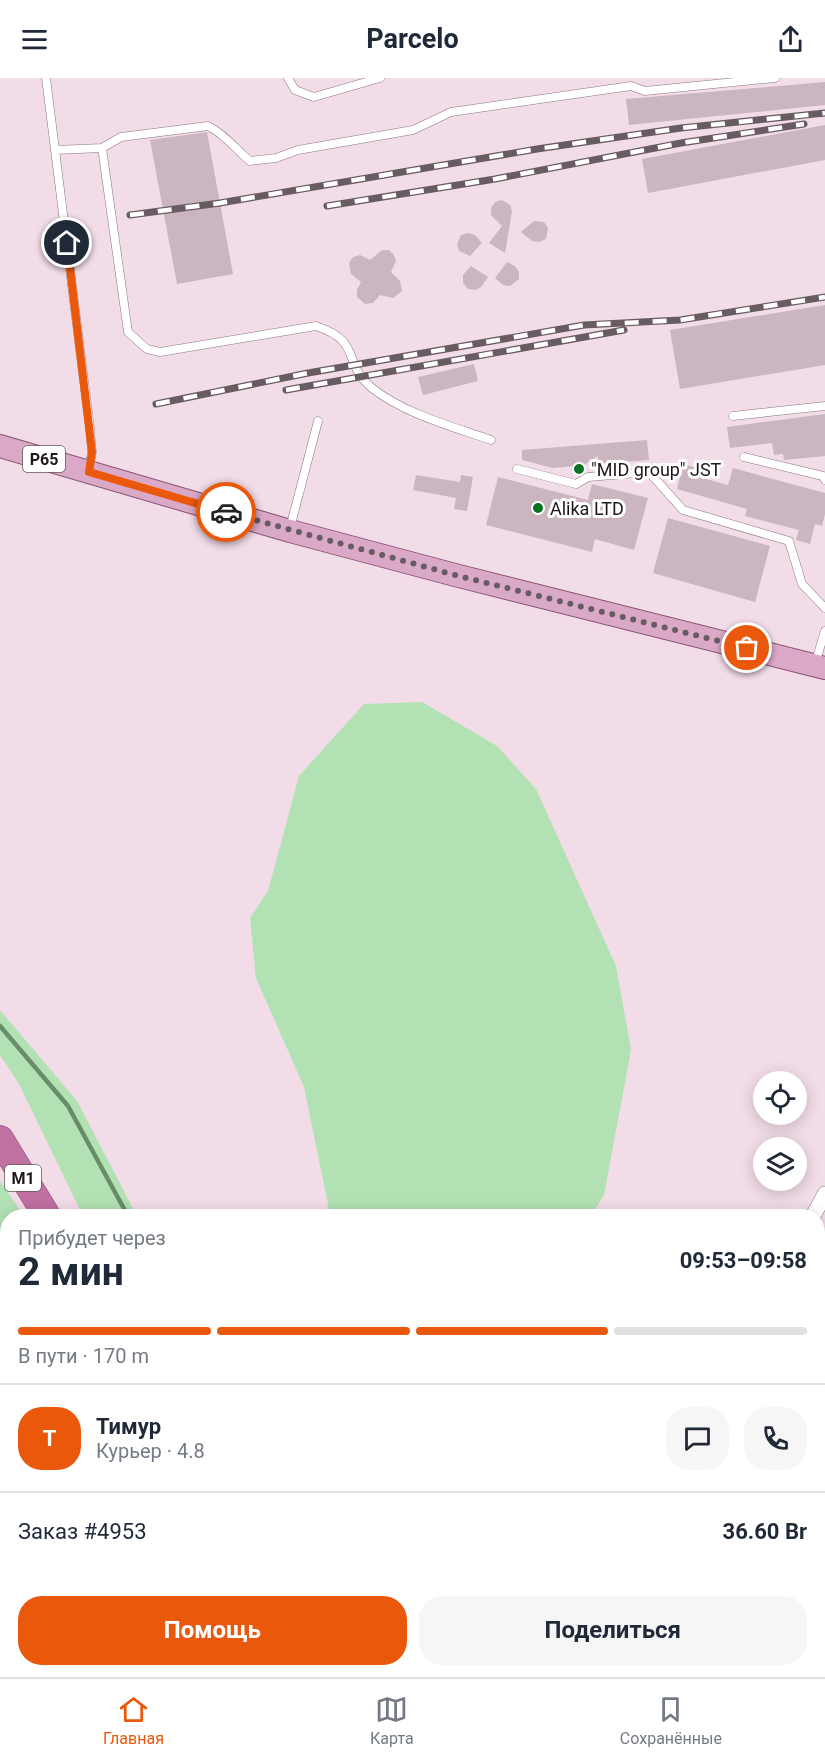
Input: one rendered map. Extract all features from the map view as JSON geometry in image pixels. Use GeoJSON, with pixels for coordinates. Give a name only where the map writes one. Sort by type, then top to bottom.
{"type":"FeatureCollection","features":[{"type":"Feature","properties":{"kind":"highway","name":"М1"},"geometry":{"type":"LineString","coordinates":[[0,1139],[43,1209]]}},
{"type":"Feature","properties":{"kind":"main road","name":"Р65"},"geometry":{"type":"LineString","coordinates":[[0,446],[290,531],[820,666]]}},
{"type":"Feature","properties":{"kind":"street"},"geometry":{"type":"LineString","coordinates":[[817,1209],[825,1194]]}},
{"type":"Feature","properties":{"kind":"lane"},"geometry":{"type":"LineString","coordinates":[[46,78],[91,441],[89,472]]}},
{"type":"Feature","properties":{"kind":"lane"},"geometry":{"type":"LineString","coordinates":[[288,78],[295,90],[314,97],[380,78]]}},
{"type":"Feature","properties":{"kind":"lane"},"geometry":{"type":"LineString","coordinates":[[55,150],[102,148],[121,137],[208,126],[220,132],[250,161],[276,158],[298,150],[413,130],[451,112],[631,86],[645,91],[775,78]]}},
{"type":"Feature","properties":{"kind":"lane"},"geometry":{"type":"LineString","coordinates":[[102,148],[128,332],[139,343],[147,349],[160,352],[316,326],[333,332],[346,342],[358,375],[374,389],[421,415],[491,440]]}},
{"type":"Feature","properties":{"kind":"lane"},"geometry":{"type":"LineString","coordinates":[[733,416],[825,406]]}},
{"type":"Feature","properties":{"kind":"lane"},"geometry":{"type":"LineString","coordinates":[[290,531],[318,422]]}},
{"type":"Feature","properties":{"kind":"lane"},"geometry":{"type":"LineString","coordinates":[[744,457],[823,476],[825,480]]}},
{"type":"Feature","properties":{"kind":"lane"},"geometry":{"type":"LineString","coordinates":[[517,469],[576,484],[588,477],[649,472],[683,510],[789,541],[802,584],[825,608]]}},
{"type":"Feature","properties":{"kind":"lane"},"geometry":{"type":"LineString","coordinates":[[820,666],[825,631]]}},
{"type":"Feature","properties":{"kind":"green space"},"geometry":{"type":"Polygon","coordinates":[[[422,702],[497,746],[536,789],[616,966],[631,1050],[604,1195],[595,1209],[328,1209],[304,1087],[256,978],[250,918],[268,891],[299,776],[364,704],[422,702]]]}},
{"type":"Feature","properties":{"kind":"green space"},"geometry":{"type":"Polygon","coordinates":[[[0,1010],[77,1101],[133,1209],[80,1209],[19,1084],[0,1055],[0,1010]]]}},
{"type":"Feature","properties":{"kind":"green space"},"geometry":{"type":"Polygon","coordinates":[[[0,1181],[19,1209],[0,1209],[0,1181]]]}},
{"type":"Feature","properties":{"kind":"building"},"geometry":{"type":"Polygon","coordinates":[[[825,82],[825,105],[629,125],[626,99],[825,82]]]}},
{"type":"Feature","properties":{"kind":"building"},"geometry":{"type":"Polygon","coordinates":[[[825,125],[825,160],[648,193],[642,159],[825,125]]]}},
{"type":"Feature","properties":{"kind":"building"},"geometry":{"type":"Polygon","coordinates":[[[207,132],[233,274],[177,284],[150,140],[207,132]]]}},
{"type":"Feature","properties":{"kind":"building"},"geometry":{"type":"Polygon","coordinates":[[[502,200],[510,205],[512,211],[505,253],[489,243],[502,226],[491,215],[491,208],[495,202],[502,200]]]}},
{"type":"Feature","properties":{"kind":"building"},"geometry":{"type":"Polygon","coordinates":[[[534,221],[544,222],[548,228],[546,239],[539,242],[532,241],[521,232],[534,221]]]}},
{"type":"Feature","properties":{"kind":"building"},"geometry":{"type":"Polygon","coordinates":[[[468,233],[475,235],[482,243],[470,256],[459,251],[457,244],[461,235],[468,233]]]}},
{"type":"Feature","properties":{"kind":"building"},"geometry":{"type":"Polygon","coordinates":[[[382,250],[389,250],[394,255],[396,261],[391,272],[400,281],[402,291],[393,298],[380,295],[373,303],[365,304],[357,297],[357,290],[361,282],[351,274],[349,263],[353,257],[360,255],[370,260],[382,250]]]}},
{"type":"Feature","properties":{"kind":"building"},"geometry":{"type":"Polygon","coordinates":[[[507,262],[515,266],[519,272],[519,279],[510,286],[503,285],[495,278],[507,262]]]}},
{"type":"Feature","properties":{"kind":"building"},"geometry":{"type":"Polygon","coordinates":[[[471,266],[488,277],[476,290],[468,289],[463,283],[463,275],[471,266]]]}},
{"type":"Feature","properties":{"kind":"building"},"geometry":{"type":"Polygon","coordinates":[[[825,305],[825,365],[680,389],[670,330],[825,305]]]}},
{"type":"Feature","properties":{"kind":"building"},"geometry":{"type":"Polygon","coordinates":[[[474,364],[478,381],[423,395],[418,377],[474,364]]]}},
{"type":"Feature","properties":{"kind":"building"},"geometry":{"type":"Polygon","coordinates":[[[825,414],[825,456],[784,460],[783,454],[774,455],[772,443],[730,448],[727,427],[825,414]]]}},
{"type":"Feature","properties":{"kind":"building"},"geometry":{"type":"Polygon","coordinates":[[[647,440],[649,460],[597,464],[598,456],[584,465],[553,468],[522,460],[522,450],[647,440]]]}},
{"type":"Feature","properties":{"kind":"building"},"geometry":{"type":"Polygon","coordinates":[[[683,464],[701,469],[699,477],[728,485],[733,468],[825,493],[825,514],[822,526],[815,524],[810,544],[796,540],[799,530],[745,516],[747,509],[677,489],[683,464]]]}},
{"type":"Feature","properties":{"kind":"building"},"geometry":{"type":"Polygon","coordinates":[[[416,475],[460,482],[461,475],[473,477],[467,511],[454,509],[456,498],[413,490],[416,475]]]}},
{"type":"Feature","properties":{"kind":"building","name":"Alika LTD"},"geometry":{"type":"Polygon","coordinates":[[[498,477],[588,500],[592,484],[648,498],[634,550],[595,539],[592,552],[486,525],[498,477]]]}},
{"type":"Feature","properties":{"kind":"building"},"geometry":{"type":"Polygon","coordinates":[[[668,518],[770,546],[755,602],[653,573],[668,518]]]}},
{"type":"Feature","properties":{"kind":"waterway"},"geometry":{"type":"LineString","coordinates":[[0,1026],[68,1106],[124,1209]]}},
{"type":"Feature","properties":{"kind":"railway"},"geometry":{"type":"LineString","coordinates":[[130,215],[220,203],[537,149],[681,128],[825,113]]}},
{"type":"Feature","properties":{"kind":"railway"},"geometry":{"type":"LineString","coordinates":[[327,206],[495,179],[681,143],[804,124]]}},
{"type":"Feature","properties":{"kind":"railway"},"geometry":{"type":"LineString","coordinates":[[156,404],[308,373],[584,325],[680,320],[825,297]]}},
{"type":"Feature","properties":{"kind":"railway"},"geometry":{"type":"LineString","coordinates":[[286,390],[624,330]]}},
{"type":"Feature","properties":{"kind":"way so far"},"geometry":{"type":"LineString","coordinates":[[226,512],[455,575],[747,648]]}},
{"type":"Feature","properties":{"kind":"place","name":"\"MID group\" JST"},"geometry":{"type":"Point","coordinates":[579,469]}},
{"type":"Feature","properties":{"kind":"place","name":"Alika LTD"},"geometry":{"type":"Point","coordinates":[538,508]}},
{"type":"Feature","properties":{"kind":"route"},"geometry":{"type":"LineString","coordinates":[[67,243],[90,429],[92,452],[89,472],[226,512]]}}]}
